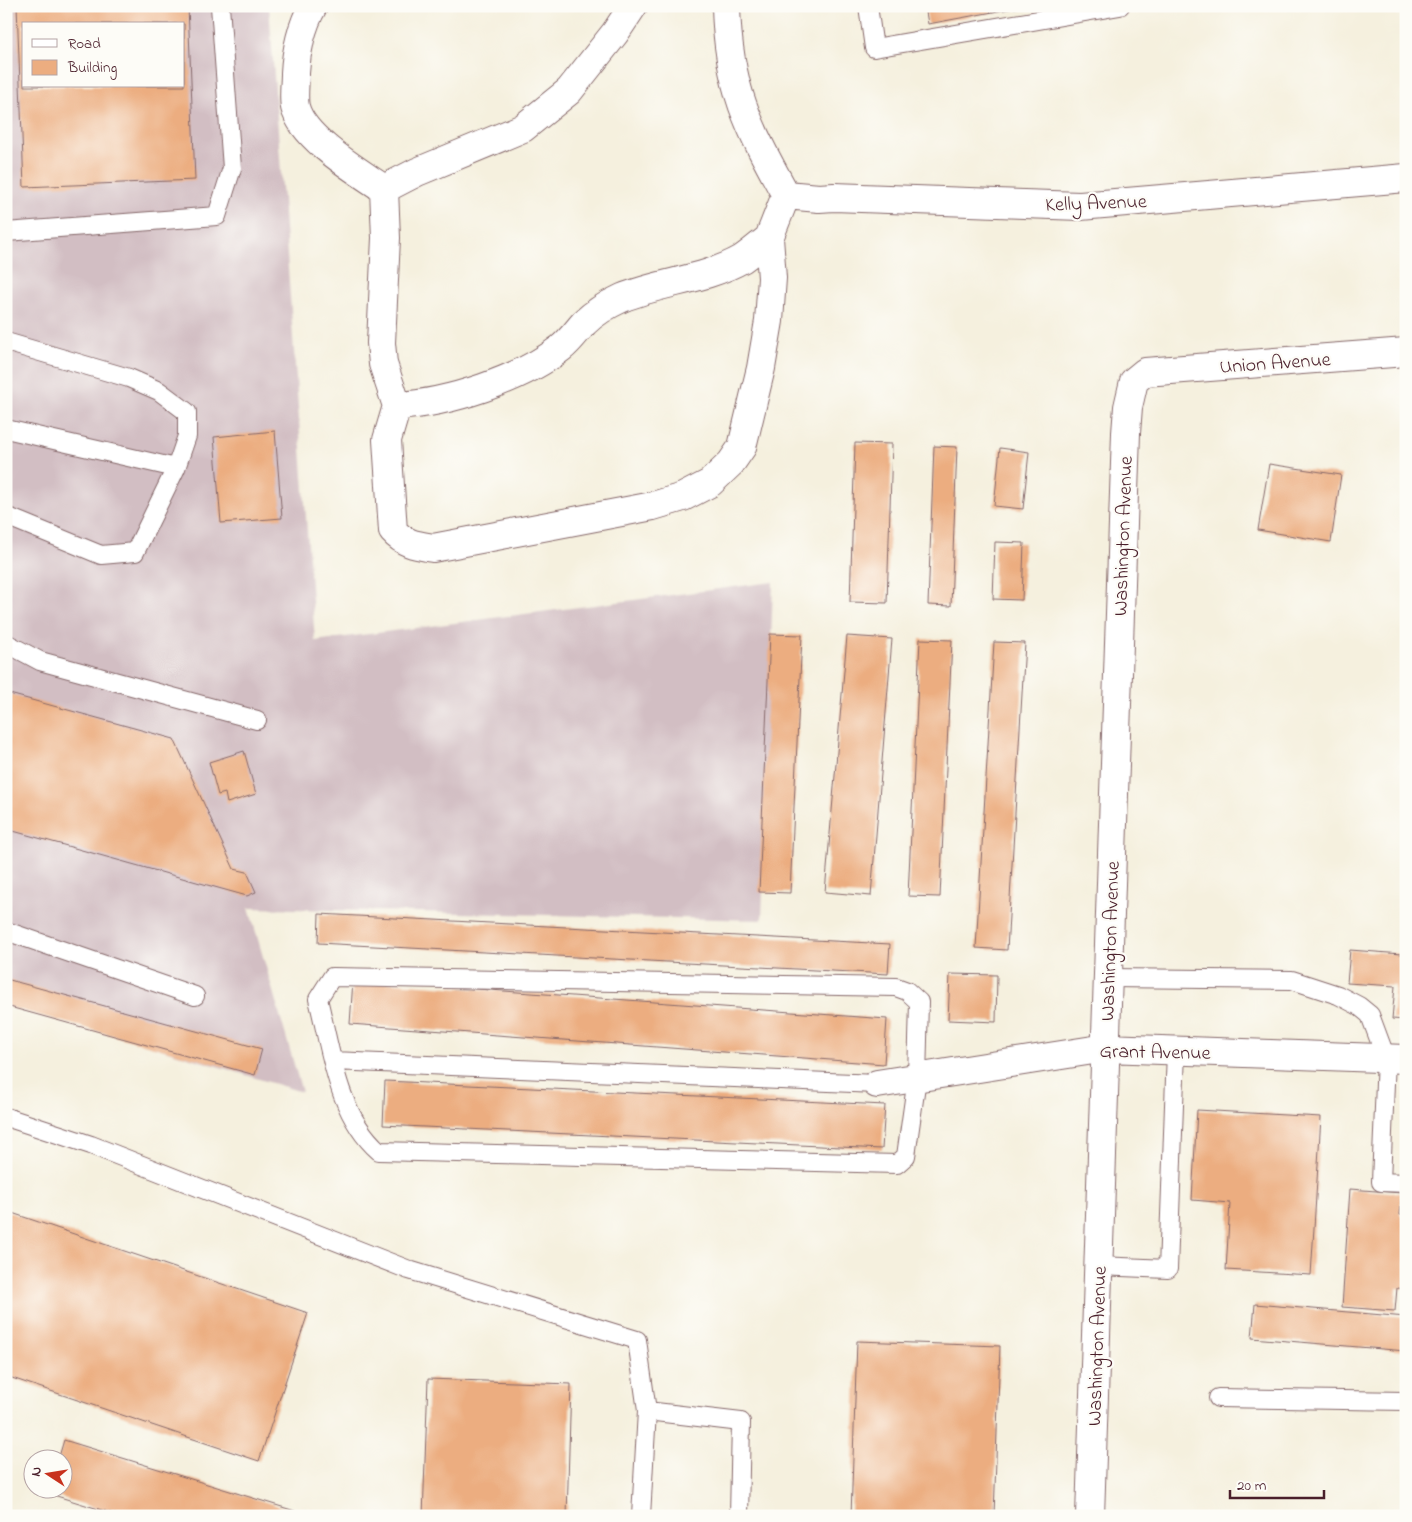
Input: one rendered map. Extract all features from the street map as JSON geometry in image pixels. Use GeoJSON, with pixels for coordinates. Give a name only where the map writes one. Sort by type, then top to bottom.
{"type":"FeatureCollection","features":[{"type":"Feature","properties":{"kind":"street"},"geometry":{"type":"LineString","coordinates":[[312,6],[298,51],[295,107],[304,125],[325,146],[384,189]]}},
{"type":"Feature","properties":{"kind":"street"},"geometry":{"type":"LineString","coordinates":[[384,189],[417,172],[523,128],[569,91],[615,33],[633,6]]}},
{"type":"Feature","properties":{"kind":"street"},"geometry":{"type":"LineString","coordinates":[[384,189],[386,238],[381,343],[383,364],[397,406],[388,440],[393,531],[402,540],[411,544],[433,548],[653,506],[683,497],[710,483],[731,463],[742,447],[761,368],[769,321],[772,278],[769,238],[786,195],[754,137],[740,103],[730,61],[726,6]]}},
{"type":"Feature","properties":{"kind":"street","name":"Kelly Avenue"},"geometry":{"type":"LineString","coordinates":[[786,195],[819,198],[1080,206],[1406,178]]}},
{"type":"Feature","properties":{"kind":"street"},"geometry":{"type":"LineString","coordinates":[[397,406],[420,404],[480,388],[513,375],[559,349],[573,338],[584,323],[603,308],[624,298],[717,270],[742,259],[769,238]]}},
{"type":"Feature","properties":{"kind":"street","name":"Union Avenue"},"geometry":{"type":"LineString","coordinates":[[1144,372],[1406,352]]}},
{"type":"Feature","properties":{"kind":"street","name":"Washington Avenue"},"geometry":{"type":"LineString","coordinates":[[1090,1516],[1126,433],[1134,381],[1144,372]]}},
{"type":"Feature","properties":{"kind":"street","name":"Grant Avenue"},"geometry":{"type":"LineString","coordinates":[[877,1084],[1106,1048],[1396,1058]]}},
{"type":"Feature","properties":{"kind":"lane"},"geometry":{"type":"LineString","coordinates":[[6,232],[217,216],[232,168],[220,6]]}},
{"type":"Feature","properties":{"kind":"lane"},"geometry":{"type":"LineString","coordinates":[[868,6],[874,48],[1120,6]]}},
{"type":"Feature","properties":{"kind":"lane"},"geometry":{"type":"LineString","coordinates":[[6,342],[128,378],[159,391],[187,412],[187,436],[176,468],[135,552],[102,555],[6,516]]}},
{"type":"Feature","properties":{"kind":"lane"},"geometry":{"type":"LineString","coordinates":[[6,430],[176,468]]}},
{"type":"Feature","properties":{"kind":"lane"},"geometry":{"type":"LineString","coordinates":[[6,643],[40,660],[257,720]]}},
{"type":"Feature","properties":{"kind":"lane"},"geometry":{"type":"LineString","coordinates":[[6,931],[196,996]]}},
{"type":"Feature","properties":{"kind":"lane"},"geometry":{"type":"LineString","coordinates":[[332,977],[841,988],[879,986],[907,991],[919,1002],[917,1078],[906,1156],[896,1164],[379,1151],[366,1139],[344,1101],[334,1061],[318,999],[332,977]]}},
{"type":"Feature","properties":{"kind":"lane"},"geometry":{"type":"LineString","coordinates":[[1108,978],[1292,980],[1338,995],[1359,1006],[1370,1015],[1396,1058],[1380,1182],[1406,1183]]}},
{"type":"Feature","properties":{"kind":"lane"},"geometry":{"type":"LineString","coordinates":[[1099,1266],[1168,1269],[1176,1050]]}},
{"type":"Feature","properties":{"kind":"lane"},"geometry":{"type":"LineString","coordinates":[[334,1061],[877,1084]]}},
{"type":"Feature","properties":{"kind":"lane"},"geometry":{"type":"LineString","coordinates":[[6,1117],[91,1145],[409,1270],[637,1340],[647,1411],[641,1516]]}},
{"type":"Feature","properties":{"kind":"lane"},"geometry":{"type":"LineString","coordinates":[[1218,1398],[1406,1400]]}},
{"type":"Feature","properties":{"kind":"lane"},"geometry":{"type":"LineString","coordinates":[[647,1411],[741,1422],[739,1516]]}},
{"type":"Feature","properties":{"kind":"shaded area"},"geometry":{"type":"Polygon","coordinates":[[[6,6],[269,6],[315,641],[773,582],[762,920],[249,908],[302,1092],[6,1002],[6,6]]]}},
{"type":"Feature","properties":{"kind":"building"},"geometry":{"type":"Polygon","coordinates":[[[17,6],[188,6],[195,180],[24,187],[17,6]]]}},
{"type":"Feature","properties":{"kind":"building"},"geometry":{"type":"Polygon","coordinates":[[[925,6],[1019,6],[1020,7],[928,24],[925,6]]]}},
{"type":"Feature","properties":{"kind":"building"},"geometry":{"type":"Polygon","coordinates":[[[275,431],[282,518],[221,523],[214,437],[275,431]]]}},
{"type":"Feature","properties":{"kind":"building"},"geometry":{"type":"Polygon","coordinates":[[[855,443],[892,444],[887,603],[850,602],[855,443]]]}},
{"type":"Feature","properties":{"kind":"building"},"geometry":{"type":"Polygon","coordinates":[[[934,446],[957,447],[951,606],[928,605],[934,446]]]}},
{"type":"Feature","properties":{"kind":"building"},"geometry":{"type":"Polygon","coordinates":[[[1000,448],[1029,452],[1023,509],[994,506],[1000,448]]]}},
{"type":"Feature","properties":{"kind":"building"},"geometry":{"type":"Polygon","coordinates":[[[1269,464],[1341,475],[1331,542],[1258,530],[1269,464]]]}},
{"type":"Feature","properties":{"kind":"building"},"geometry":{"type":"Polygon","coordinates":[[[995,542],[1024,543],[1022,600],[993,599],[995,542]]]}},
{"type":"Feature","properties":{"kind":"building"},"geometry":{"type":"Polygon","coordinates":[[[770,634],[802,635],[790,893],[759,892],[770,634]]]}},
{"type":"Feature","properties":{"kind":"building"},"geometry":{"type":"Polygon","coordinates":[[[847,636],[892,639],[871,896],[825,892],[847,636]]]}},
{"type":"Feature","properties":{"kind":"building"},"geometry":{"type":"Polygon","coordinates":[[[920,639],[952,640],[940,897],[908,896],[920,639]]]}},
{"type":"Feature","properties":{"kind":"building"},"geometry":{"type":"Polygon","coordinates":[[[994,642],[1025,643],[1007,950],[976,948],[994,642]]]}},
{"type":"Feature","properties":{"kind":"building"},"geometry":{"type":"Polygon","coordinates":[[[6,693],[174,739],[234,869],[247,872],[256,892],[247,896],[6,829],[6,693]]]}},
{"type":"Feature","properties":{"kind":"building"},"geometry":{"type":"Polygon","coordinates":[[[244,751],[256,794],[227,803],[225,793],[218,795],[209,762],[244,751]]]}},
{"type":"Feature","properties":{"kind":"building"},"geometry":{"type":"Polygon","coordinates":[[[319,914],[890,944],[888,974],[318,943],[319,914]]]}},
{"type":"Feature","properties":{"kind":"building"},"geometry":{"type":"Polygon","coordinates":[[[1404,923],[1406,923],[1406,1020],[1392,1019],[1395,986],[1347,983],[1350,950],[1402,954],[1404,923]]]}},
{"type":"Feature","properties":{"kind":"building"},"geometry":{"type":"Polygon","coordinates":[[[950,974],[997,975],[996,1022],[948,1020],[950,974]]]}},
{"type":"Feature","properties":{"kind":"building"},"geometry":{"type":"Polygon","coordinates":[[[6,979],[262,1049],[255,1075],[6,1006],[6,979]]]}},
{"type":"Feature","properties":{"kind":"building"},"geometry":{"type":"Polygon","coordinates":[[[353,980],[887,1019],[884,1064],[350,1024],[353,980]]]}},
{"type":"Feature","properties":{"kind":"building"},"geometry":{"type":"Polygon","coordinates":[[[385,1081],[885,1105],[882,1149],[383,1125],[385,1081]]]}},
{"type":"Feature","properties":{"kind":"building"},"geometry":{"type":"Polygon","coordinates":[[[1197,1110],[1321,1117],[1311,1275],[1226,1270],[1230,1203],[1192,1200],[1197,1110]]]}},
{"type":"Feature","properties":{"kind":"building"},"geometry":{"type":"Polygon","coordinates":[[[1350,1189],[1402,1193],[1400,1215],[1406,1216],[1406,1289],[1397,1288],[1395,1311],[1342,1307],[1350,1189]]]}},
{"type":"Feature","properties":{"kind":"building"},"geometry":{"type":"Polygon","coordinates":[[[6,1211],[308,1313],[259,1461],[6,1376],[6,1211]]]}},
{"type":"Feature","properties":{"kind":"building"},"geometry":{"type":"Polygon","coordinates":[[[1255,1304],[1406,1317],[1406,1351],[1252,1338],[1255,1304]]]}},
{"type":"Feature","properties":{"kind":"building"},"geometry":{"type":"Polygon","coordinates":[[[857,1341],[1000,1346],[994,1516],[851,1516],[857,1341]]]}},
{"type":"Feature","properties":{"kind":"building"},"geometry":{"type":"Polygon","coordinates":[[[428,1379],[571,1384],[567,1516],[423,1516],[428,1379]]]}},
{"type":"Feature","properties":{"kind":"building"},"geometry":{"type":"Polygon","coordinates":[[[64,1440],[295,1511],[293,1516],[121,1516],[70,1500],[72,1500],[72,1450],[61,1450],[64,1440]]]}}]}
